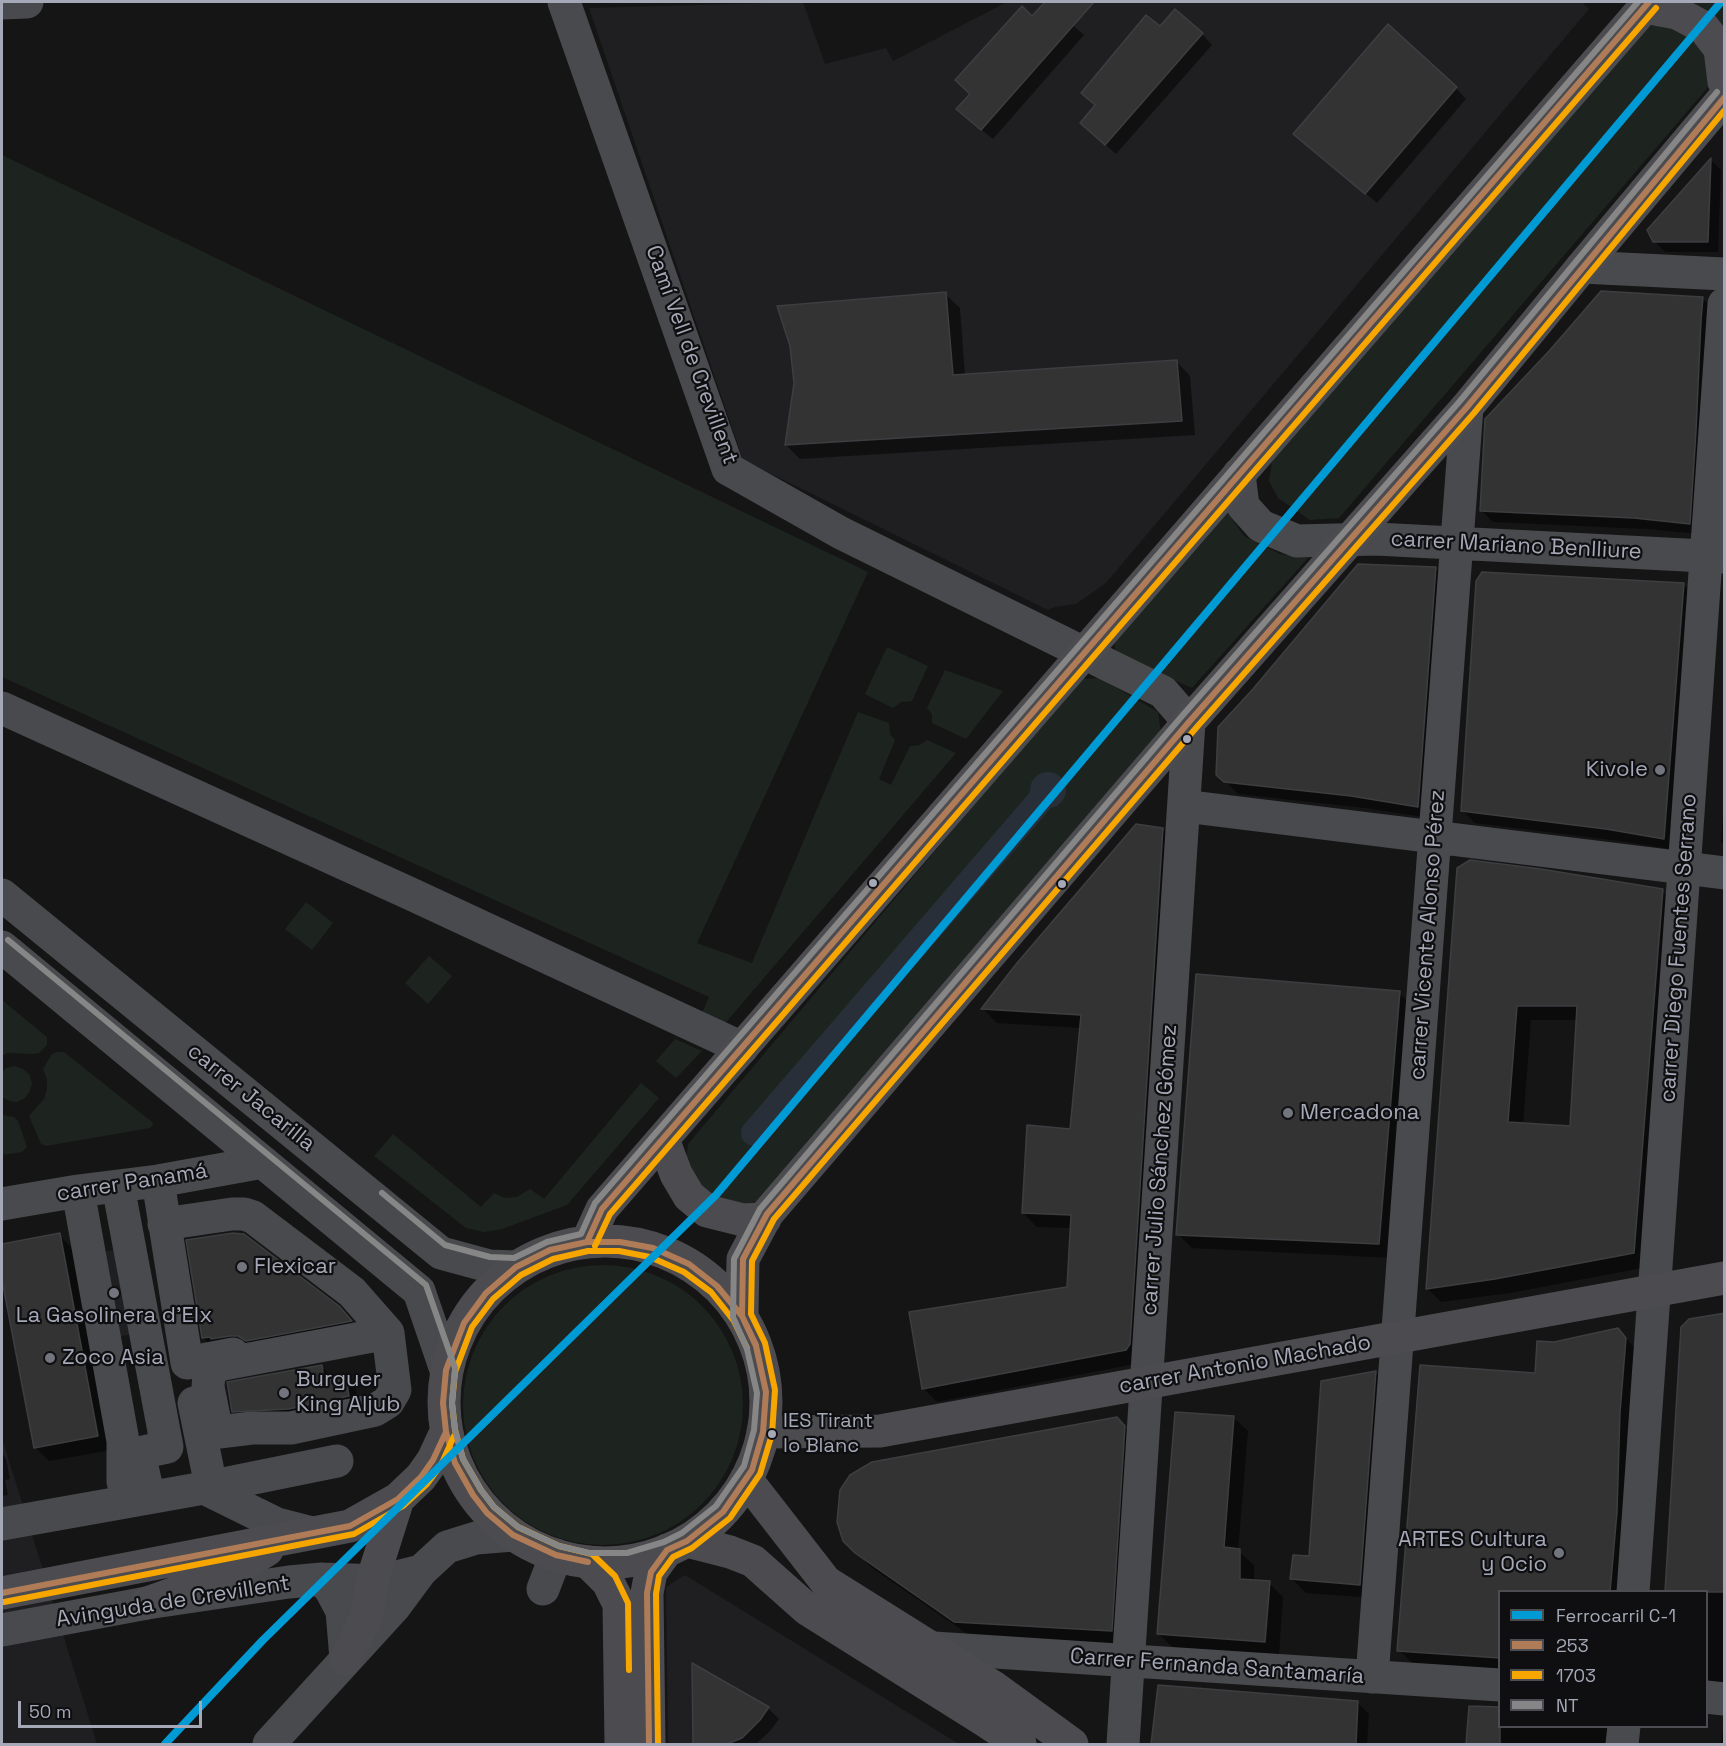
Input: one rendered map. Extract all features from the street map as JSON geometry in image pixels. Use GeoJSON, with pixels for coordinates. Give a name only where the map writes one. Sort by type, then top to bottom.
{"type":"FeatureCollection","features":[{"type":"Feature","properties":{"kind":"main road"},"geometry":{"type":"LineString","coordinates":[[587,1242],[602,1209],[1647,4],[1677,13],[1703,27],[1720,49],[1724,97],[1467,407],[1189,722],[765,1219],[743,1259],[742,1316]]}},
{"type":"Feature","properties":{"kind":"main road"},"geometry":{"type":"LineString","coordinates":[[663,1139],[676,1174],[689,1196],[707,1210],[744,1220],[765,1219]]}},
{"type":"Feature","properties":{"kind":"main road"},"geometry":{"type":"LineString","coordinates":[[649,1744],[647,1593],[651,1572],[677,1546],[723,1512],[746,1479],[764,1432],[766,1392],[756,1346],[742,1316],[717,1286],[689,1264],[653,1248],[620,1242],[587,1242],[550,1250],[516,1267],[486,1293],[464,1323],[446,1370],[443,1402],[446,1432],[455,1463],[473,1495],[487,1513],[513,1534],[556,1555],[588,1562],[628,1562],[677,1546],[730,1552],[753,1561],[807,1609],[1020,1744]]}},
{"type":"Feature","properties":{"kind":"main road","name":"carrer Antonio Machado"},"geometry":{"type":"LineString","coordinates":[[764,1432],[880,1431],[1725,1278]]}},
{"type":"Feature","properties":{"kind":"main road","name":"Avinguda de Crevillent"},"geometry":{"type":"LineString","coordinates":[[2,1593],[350,1526],[399,1499],[421,1477],[433,1460],[446,1432]]}},
{"type":"Feature","properties":{"kind":"main road"},"geometry":{"type":"LineString","coordinates":[[746,1479],[826,1581],[995,1688],[1072,1744]]}},
{"type":"Feature","properties":{"kind":"main road"},"geometry":{"type":"LineString","coordinates":[[346,1659],[367,1616],[372,1581],[399,1499]]}},
{"type":"Feature","properties":{"kind":"main road"},"geometry":{"type":"LineString","coordinates":[[147,1603],[226,1575],[299,1536]]}},
{"type":"Feature","properties":{"kind":"main road"},"geometry":{"type":"LineString","coordinates":[[588,1562],[608,1582],[620,1604],[621,1744]]}},
{"type":"Feature","properties":{"kind":"street"},"geometry":{"type":"LineString","coordinates":[[2,3],[27,2]]}},
{"type":"Feature","properties":{"kind":"street","name":"Camí Vell de Crevillent"},"geometry":{"type":"LineString","coordinates":[[564,2],[728,469],[841,533],[1085,652]]}},
{"type":"Feature","properties":{"kind":"street"},"geometry":{"type":"LineString","coordinates":[[1582,267],[1725,274]]}},
{"type":"Feature","properties":{"kind":"street","name":"carrer Diego Fuentes Serrano"},"geometry":{"type":"LineString","coordinates":[[1633,1590],[1684,868],[1716,556],[1725,304]]}},
{"type":"Feature","properties":{"kind":"street","name":"carrer Vicente Alonso Pérez"},"geometry":{"type":"LineString","coordinates":[[1372,1677],[1467,407]]}},
{"type":"Feature","properties":{"kind":"street","name":"carrer Mariano Benlliure"},"geometry":{"type":"LineString","coordinates":[[1239,474],[1244,506],[1260,526],[1297,541],[1350,538],[1716,556]]}},
{"type":"Feature","properties":{"kind":"street"},"geometry":{"type":"LineString","coordinates":[[1085,652],[1163,692],[1189,722]]}},
{"type":"Feature","properties":{"kind":"street"},"geometry":{"type":"LineString","coordinates":[[2,708],[742,1048]]}},
{"type":"Feature","properties":{"kind":"street","name":"carrer Julio Sánchez Gómez"},"geometry":{"type":"LineString","coordinates":[[1123,1744],[1189,722]]}},
{"type":"Feature","properties":{"kind":"street"},"geometry":{"type":"LineString","coordinates":[[1184,806],[1725,873]]}},
{"type":"Feature","properties":{"kind":"street","name":"carrer Jacarilla"},"geometry":{"type":"LineString","coordinates":[[2,895],[441,1253],[489,1266],[516,1267]]}},
{"type":"Feature","properties":{"kind":"street","name":"carrer Jacarilla"},"geometry":{"type":"LineString","coordinates":[[2,947],[419,1291],[446,1370]]}},
{"type":"Feature","properties":{"kind":"street"},"geometry":{"type":"LineString","coordinates":[[263,1162],[288,1128]]}},
{"type":"Feature","properties":{"kind":"street","name":"carrer Panamá"},"geometry":{"type":"LineString","coordinates":[[2,1204],[158,1181],[263,1162]]}},
{"type":"Feature","properties":{"kind":"street"},"geometry":{"type":"LineString","coordinates":[[158,1181],[187,1363],[215,1438],[216,1485]]}},
{"type":"Feature","properties":{"kind":"street"},"geometry":{"type":"LineString","coordinates":[[118,1186],[166,1447],[139,1453],[135,1500]]}},
{"type":"Feature","properties":{"kind":"street"},"geometry":{"type":"LineString","coordinates":[[78,1191],[123,1441],[124,1469],[135,1500]]}},
{"type":"Feature","properties":{"kind":"street"},"geometry":{"type":"LineString","coordinates":[[164,1224],[232,1214],[253,1217],[352,1292],[388,1333],[395,1390],[388,1402],[375,1410],[291,1428],[215,1438]]}},
{"type":"Feature","properties":{"kind":"street"},"geometry":{"type":"LineString","coordinates":[[88,1242],[127,1235]]}},
{"type":"Feature","properties":{"kind":"street"},"geometry":{"type":"LineString","coordinates":[[187,1363],[365,1329],[379,1328],[388,1333]]}},
{"type":"Feature","properties":{"kind":"street"},"geometry":{"type":"LineString","coordinates":[[291,1428],[252,1428],[219,1432],[210,1399],[209,1374],[218,1365],[388,1333]]}},
{"type":"Feature","properties":{"kind":"street"},"geometry":{"type":"LineString","coordinates":[[2,1524],[337,1461]]}},
{"type":"Feature","properties":{"kind":"street","name":"Avinguda de Crevillent"},"geometry":{"type":"LineString","coordinates":[[216,1485],[299,1536]]}},
{"type":"Feature","properties":{"kind":"street","name":"Avinguda de Crevillent"},"geometry":{"type":"LineString","coordinates":[[2,1630],[147,1603],[289,1582],[380,1581],[421,1571],[447,1547],[476,1538],[513,1534]]}},
{"type":"Feature","properties":{"kind":"street"},"geometry":{"type":"LineString","coordinates":[[543,1589],[556,1555]]}},
{"type":"Feature","properties":{"kind":"street"},"geometry":{"type":"LineString","coordinates":[[269,1744],[395,1606],[421,1571]]}},
{"type":"Feature","properties":{"kind":"street"},"geometry":{"type":"LineString","coordinates":[[321,1580],[330,1590],[342,1611],[346,1659]]}},
{"type":"Feature","properties":{"kind":"street","name":"Carrer Fernanda Santamaría"},"geometry":{"type":"LineString","coordinates":[[934,1648],[1498,1685]]}},
{"type":"Feature","properties":{"kind":"street"},"geometry":{"type":"LineString","coordinates":[[1708,1697],[1725,1699]]}},
{"type":"Feature","properties":{"kind":"street"},"geometry":{"type":"LineString","coordinates":[[1622,1744],[1624,1728]]}},
{"type":"Feature","properties":{"kind":"shaded area"},"geometry":{"type":"Polygon","coordinates":[[[803,2],[825,64],[886,48],[893,61],[1007,2],[1582,2],[1589,9],[1106,583],[1076,604],[1048,610],[743,460],[589,8],[803,2]]]}},
{"type":"Feature","properties":{"kind":"shaded area"},"geometry":{"type":"Polygon","coordinates":[[[1665,2],[1724,2],[1724,38],[1665,2]]]}},
{"type":"Feature","properties":{"kind":"shaded area"},"geometry":{"type":"Polygon","coordinates":[[[1660,22],[1706,40],[1710,85],[1339,518],[1310,520],[1278,498],[1269,481],[1273,455],[1637,32],[1660,22]]]}},
{"type":"Feature","properties":{"kind":"shaded area"},"geometry":{"type":"Polygon","coordinates":[[[2,155],[868,572],[697,943],[752,963],[858,712],[889,723],[890,734],[895,740],[879,779],[891,785],[910,746],[920,745],[927,740],[956,753],[722,1027],[700,1018],[709,997],[2,677],[2,155]]]}},
{"type":"Feature","properties":{"kind":"shaded area"},"geometry":{"type":"Polygon","coordinates":[[[1227,512],[1244,536],[1280,554],[1308,558],[1192,688],[1116,654],[1114,641],[1227,512]]]}},
{"type":"Feature","properties":{"kind":"shaded area"},"geometry":{"type":"Polygon","coordinates":[[[887,647],[928,666],[912,701],[901,702],[893,708],[865,694],[887,647]]]}},
{"type":"Feature","properties":{"kind":"shaded area"},"geometry":{"type":"Polygon","coordinates":[[[945,670],[1003,691],[966,739],[932,723],[932,714],[927,708],[945,670]]]}},
{"type":"Feature","properties":{"kind":"shaded area"},"geometry":{"type":"Polygon","coordinates":[[[1100,678],[1158,712],[1161,733],[753,1205],[734,1214],[685,1171],[688,1144],[1080,679],[1100,678]]]}},
{"type":"Feature","properties":{"kind":"shaded area"},"geometry":{"type":"Polygon","coordinates":[[[1048,772],[1061,777],[1066,790],[1061,803],[1048,808],[1035,803],[1030,790],[1035,777],[1048,772]]]}},
{"type":"Feature","properties":{"kind":"shaded area"},"geometry":{"type":"Polygon","coordinates":[[[306,902],[333,923],[312,950],[285,929],[306,902]]]}},
{"type":"Feature","properties":{"kind":"shaded area"},"geometry":{"type":"Polygon","coordinates":[[[429,956],[452,976],[428,1004],[405,983],[429,956]]]}},
{"type":"Feature","properties":{"kind":"shaded area"},"geometry":{"type":"Polygon","coordinates":[[[2,1000],[47,1037],[47,1045],[39,1053],[7,1053],[2,1056],[2,1000]]]}},
{"type":"Feature","properties":{"kind":"shaded area"},"geometry":{"type":"Polygon","coordinates":[[[675,1039],[702,1051],[676,1078],[656,1061],[675,1039]]]}},
{"type":"Feature","properties":{"kind":"shaded area"},"geometry":{"type":"Polygon","coordinates":[[[64,1052],[153,1125],[150,1128],[46,1146],[41,1144],[29,1116],[44,1099],[47,1090],[47,1079],[43,1069],[52,1054],[64,1052]]]}},
{"type":"Feature","properties":{"kind":"shaded area"},"geometry":{"type":"Polygon","coordinates":[[[15,1066],[29,1074],[32,1083],[25,1098],[17,1102],[2,1097],[2,1072],[6,1068],[15,1066]]]}},
{"type":"Feature","properties":{"kind":"shaded area"},"geometry":{"type":"Polygon","coordinates":[[[641,1083],[659,1098],[567,1205],[502,1229],[484,1232],[466,1228],[374,1156],[393,1134],[481,1207],[494,1193],[505,1198],[517,1197],[530,1189],[544,1199],[641,1083]]]}},
{"type":"Feature","properties":{"kind":"shaded area"},"geometry":{"type":"Polygon","coordinates":[[[2,1115],[14,1117],[18,1121],[27,1147],[22,1152],[2,1155],[2,1115]]]}},
{"type":"Feature","properties":{"kind":"shaded area","name":"La Gasolinera d'Elx"},"geometry":{"type":"Polygon","coordinates":[[[119,1249],[134,1334],[110,1338],[95,1253],[119,1249]]]}},
{"type":"Feature","properties":{"kind":"shaded area"},"geometry":{"type":"Polygon","coordinates":[[[603,1265],[630,1268],[657,1276],[681,1289],[702,1306],[719,1327],[732,1351],[740,1378],[743,1405],[740,1432],[732,1459],[719,1483],[702,1504],[681,1521],[657,1534],[630,1542],[603,1545],[576,1542],[549,1534],[525,1521],[504,1504],[487,1483],[474,1459],[466,1432],[463,1405],[466,1378],[474,1351],[487,1327],[504,1306],[525,1289],[549,1276],[576,1268],[603,1265]]]}},
{"type":"Feature","properties":{"kind":"shaded area"},"geometry":{"type":"Polygon","coordinates":[[[2,1438],[97,1744],[2,1744],[2,1438]]]}},
{"type":"Feature","properties":{"kind":"shaded area"},"geometry":{"type":"Polygon","coordinates":[[[685,1575],[959,1744],[668,1744],[666,1587],[685,1575]]]}},
{"type":"Feature","properties":{"kind":"building"},"geometry":{"type":"Polygon","coordinates":[[[1045,2],[1094,2],[981,130],[956,109],[970,94],[955,80],[1022,6],[1032,16],[1045,2]]]}},
{"type":"Feature","properties":{"kind":"building"},"geometry":{"type":"Polygon","coordinates":[[[1175,9],[1203,33],[1105,145],[1080,123],[1095,105],[1081,93],[1146,15],[1160,26],[1175,9]]]}},
{"type":"Feature","properties":{"kind":"building"},"geometry":{"type":"Polygon","coordinates":[[[1388,24],[1457,87],[1365,194],[1293,134],[1388,24]]]}},
{"type":"Feature","properties":{"kind":"building"},"geometry":{"type":"Polygon","coordinates":[[[1711,158],[1708,242],[1653,242],[1647,230],[1711,158]]]}},
{"type":"Feature","properties":{"kind":"building"},"geometry":{"type":"Polygon","coordinates":[[[1601,291],[1703,297],[1690,524],[1634,518],[1480,511],[1485,419],[1550,350],[1601,291]]]}},
{"type":"Feature","properties":{"kind":"building"},"geometry":{"type":"Polygon","coordinates":[[[946,292],[953,375],[1177,360],[1182,421],[785,445],[794,383],[790,346],[777,306],[946,292]]]}},
{"type":"Feature","properties":{"kind":"building"},"geometry":{"type":"Polygon","coordinates":[[[1358,564],[1436,567],[1418,807],[1351,796],[1224,782],[1216,775],[1218,727],[1358,564]]]}},
{"type":"Feature","properties":{"kind":"building"},"geometry":{"type":"Polygon","coordinates":[[[1482,572],[1684,583],[1664,839],[1606,829],[1461,811],[1476,581],[1482,572]]]}},
{"type":"Feature","properties":{"kind":"building"},"geometry":{"type":"Polygon","coordinates":[[[1136,824],[1163,828],[1130,1344],[1126,1350],[922,1389],[909,1312],[1067,1287],[1071,1215],[1022,1213],[1027,1125],[1070,1129],[1081,1015],[981,1009],[1017,963],[1136,824]]]}},
{"type":"Feature","properties":{"kind":"building"},"geometry":{"type":"Polygon","coordinates":[[[1470,860],[1663,889],[1634,1253],[1495,1279],[1426,1289],[1457,868],[1470,860]],[[1517,1006],[1508,1122],[1570,1126],[1577,1006],[1517,1006]]]}},
{"type":"Feature","properties":{"kind":"building","name":"Mercadona"},"geometry":{"type":"Polygon","coordinates":[[[1196,974],[1400,991],[1379,1244],[1176,1235],[1196,974]]]}},
{"type":"Feature","properties":{"kind":"building","name":"Zoco Asia"},"geometry":{"type":"Polygon","coordinates":[[[60,1233],[98,1436],[34,1448],[2,1280],[2,1244],[60,1233]]]}},
{"type":"Feature","properties":{"kind":"building","name":"Flexicar"},"geometry":{"type":"Polygon","coordinates":[[[233,1233],[244,1234],[339,1306],[352,1321],[246,1341],[238,1336],[202,1338],[186,1240],[233,1233]]]}},
{"type":"Feature","properties":{"kind":"building"},"geometry":{"type":"Polygon","coordinates":[[[1725,1313],[1725,1592],[1665,1590],[1681,1327],[1689,1319],[1725,1313]]]}},
{"type":"Feature","properties":{"kind":"building"},"geometry":{"type":"Polygon","coordinates":[[[1618,1328],[1626,1338],[1620,1412],[1617,1512],[1610,1590],[1498,1590],[1498,1658],[1397,1651],[1420,1365],[1535,1373],[1537,1341],[1554,1342],[1618,1328]]]}},
{"type":"Feature","properties":{"kind":"building"},"geometry":{"type":"Polygon","coordinates":[[[322,1365],[324,1381],[346,1377],[349,1396],[289,1409],[232,1412],[227,1382],[322,1365]]]}},
{"type":"Feature","properties":{"kind":"building"},"geometry":{"type":"Polygon","coordinates":[[[1376,1371],[1360,1585],[1290,1579],[1293,1555],[1309,1556],[1321,1381],[1376,1371]]]}},
{"type":"Feature","properties":{"kind":"building"},"geometry":{"type":"Polygon","coordinates":[[[1175,1412],[1234,1416],[1224,1547],[1240,1549],[1240,1579],[1270,1581],[1265,1642],[1157,1634],[1175,1412]]]}},
{"type":"Feature","properties":{"kind":"building"},"geometry":{"type":"Polygon","coordinates":[[[1117,1417],[1125,1426],[1112,1631],[954,1622],[855,1553],[843,1541],[837,1522],[840,1490],[850,1475],[872,1462],[1117,1417]]]}},
{"type":"Feature","properties":{"kind":"building"},"geometry":{"type":"Polygon","coordinates":[[[692,1663],[769,1707],[742,1738],[727,1744],[693,1744],[692,1663]]]}},
{"type":"Feature","properties":{"kind":"building"},"geometry":{"type":"Polygon","coordinates":[[[1158,1685],[1358,1701],[1356,1744],[1151,1744],[1158,1685]]]}},
{"type":"Feature","properties":{"kind":"building"},"geometry":{"type":"Polygon","coordinates":[[[1469,1706],[1498,1707],[1500,1744],[1466,1744],[1469,1706]]]}},
{"type":"Feature","properties":{"kind":"waterway"},"geometry":{"type":"LineString","coordinates":[[754,1133],[1043,797]]}},
{"type":"Feature","properties":{"kind":"rail line","name":"C-1"},"geometry":{"type":"LineString","coordinates":[[165,1744],[263,1640],[716,1195],[1721,2]]}},
{"type":"Feature","properties":{"kind":"transit line","name":"NT"},"geometry":{"type":"LineString","coordinates":[[382,1193],[445,1245],[490,1257],[514,1258],[547,1242],[581,1234],[595,1203],[1638,2]]}},
{"type":"Feature","properties":{"kind":"transit line","name":"253"},"geometry":{"type":"LineString","coordinates":[[587,1242],[602,1209],[1649,2]]}},
{"type":"Feature","properties":{"kind":"transit line","name":"1703"},"geometry":{"type":"LineString","coordinates":[[595,1246],[610,1214],[1656,8]]}},
{"type":"Feature","properties":{"kind":"transit line","name":"NT"},"geometry":{"type":"LineString","coordinates":[[8,940],[426,1285],[455,1368],[452,1403],[455,1430],[463,1459],[494,1507],[518,1527],[559,1546],[589,1553],[627,1553],[664,1542],[682,1533],[716,1506],[744,1466],[754,1430],[757,1393],[747,1349],[733,1317],[734,1259],[760,1209],[1182,716],[1460,401],[1717,92]]}},
{"type":"Feature","properties":{"kind":"transit line","name":"253"},"geometry":{"type":"LineString","coordinates":[[649,1744],[647,1593],[651,1572],[667,1550],[687,1541],[723,1512],[752,1470],[763,1432],[766,1392],[756,1346],[742,1316],[743,1259],[767,1214],[1189,722],[1467,407],[1724,98]]}},
{"type":"Feature","properties":{"kind":"transit line","name":"1703"},"geometry":{"type":"LineString","coordinates":[[658,1744],[656,1594],[659,1576],[673,1557],[692,1548],[730,1518],[760,1474],[772,1434],[775,1390],[765,1343],[751,1314],[752,1261],[774,1219],[1196,728],[1474,413],[1724,111]]}},
{"type":"Feature","properties":{"kind":"transit line","name":"253"},"geometry":{"type":"LineString","coordinates":[[588,1562],[556,1555],[513,1535],[487,1513],[473,1495],[455,1463],[446,1432],[443,1403],[446,1370],[464,1323],[486,1293],[516,1267],[550,1250],[587,1242],[620,1242],[653,1248],[689,1264],[717,1286],[742,1316],[756,1345]]}},
{"type":"Feature","properties":{"kind":"transit line","name":"1703"},"geometry":{"type":"LineString","coordinates":[[629,1670],[628,1603],[615,1576],[592,1554],[559,1546],[518,1527],[494,1507],[481,1490],[463,1459],[455,1430],[452,1403],[455,1372],[472,1327],[493,1299],[521,1275],[553,1259],[588,1251],[619,1251],[650,1257],[684,1272],[711,1292],[734,1321],[747,1348]]}},
{"type":"Feature","properties":{"kind":"transit line","name":"253"},"geometry":{"type":"LineString","coordinates":[[2,1593],[350,1526],[398,1499],[421,1477],[433,1460],[446,1432]]}},
{"type":"Feature","properties":{"kind":"transit line","name":"1703"},"geometry":{"type":"LineString","coordinates":[[4,1602],[354,1534],[403,1506],[427,1484],[441,1465],[454,1436]]}},
{"type":"Feature","properties":{"kind":"place","name":"Kivole"},"geometry":{"type":"Point","coordinates":[1660,770]}},
{"type":"Feature","properties":{"kind":"place","name":"Mercadona"},"geometry":{"type":"Point","coordinates":[1288,1113]}},
{"type":"Feature","properties":{"kind":"place","name":"Flexicar"},"geometry":{"type":"Point","coordinates":[242,1267]}},
{"type":"Feature","properties":{"kind":"place","name":"La Gasolinera d'Elx"},"geometry":{"type":"Point","coordinates":[114,1293]}},
{"type":"Feature","properties":{"kind":"place","name":"Zoco Asia"},"geometry":{"type":"Point","coordinates":[50,1358]}},
{"type":"Feature","properties":{"kind":"place","name":"Burguer King Aljub"},"geometry":{"type":"Point","coordinates":[284,1393]}},
{"type":"Feature","properties":{"kind":"place","name":"IES Tirant lo Blanc"},"geometry":{"type":"Point","coordinates":[772,1434]}},
{"type":"Feature","properties":{"kind":"place","name":"ARTES Cultura y Ocio"},"geometry":{"type":"Point","coordinates":[1559,1553]}}]}
